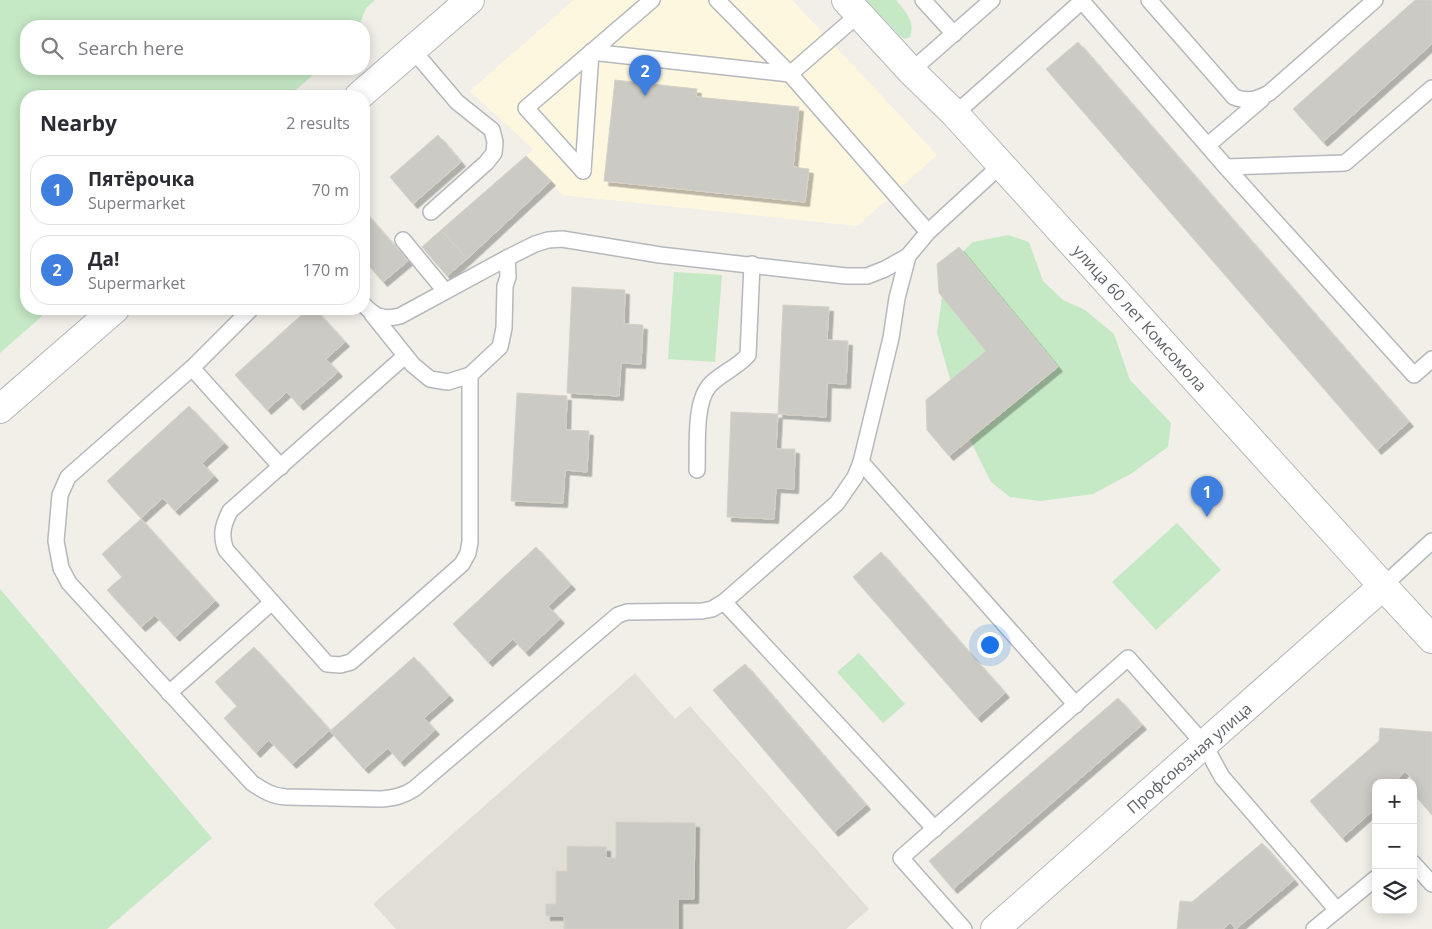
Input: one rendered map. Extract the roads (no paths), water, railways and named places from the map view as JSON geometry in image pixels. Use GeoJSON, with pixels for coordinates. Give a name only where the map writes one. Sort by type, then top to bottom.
{"type":"FeatureCollection","features":[{"type":"Feature","properties":{"kind":"street"},"geometry":{"type":"LineString","coordinates":[[366,90],[470,0]]}},
{"type":"Feature","properties":{"kind":"street","name":"улица 60 лет Комсомола"},"geometry":{"type":"LineString","coordinates":[[852,7],[911,71],[955,114],[1432,638]]}},
{"type":"Feature","properties":{"kind":"street"},"geometry":{"type":"LineString","coordinates":[[0,409],[108,315]]}},
{"type":"Feature","properties":{"kind":"street","name":"Профсоюзная улица"},"geometry":{"type":"LineString","coordinates":[[995,929],[1383,586]]}},
{"type":"Feature","properties":{"kind":"lane"},"geometry":{"type":"LineString","coordinates":[[591,52],[583,171],[526,108],[591,52],[652,0]]}},
{"type":"Feature","properties":{"kind":"lane"},"geometry":{"type":"LineString","coordinates":[[717,0],[790,74],[928,232]]}},
{"type":"Feature","properties":{"kind":"lane"},"geometry":{"type":"LineString","coordinates":[[923,0],[954,34]]}},
{"type":"Feature","properties":{"kind":"lane"},"geometry":{"type":"LineString","coordinates":[[911,71],[992,0]]}},
{"type":"Feature","properties":{"kind":"lane"},"geometry":{"type":"LineString","coordinates":[[1149,0],[1234,97],[1243,100],[1255,100],[1269,93]]}},
{"type":"Feature","properties":{"kind":"lane"},"geometry":{"type":"LineString","coordinates":[[1208,145],[1375,0]]}},
{"type":"Feature","properties":{"kind":"lane"},"geometry":{"type":"LineString","coordinates":[[955,114],[1082,1],[1226,167],[1414,375],[1432,359]]}},
{"type":"Feature","properties":{"kind":"lane"},"geometry":{"type":"LineString","coordinates":[[790,74],[852,7]]}},
{"type":"Feature","properties":{"kind":"lane"},"geometry":{"type":"LineString","coordinates":[[412,49],[456,102],[492,130],[495,142],[494,153],[486,163],[431,212]]}},
{"type":"Feature","properties":{"kind":"lane"},"geometry":{"type":"LineString","coordinates":[[591,52],[790,74]]}},
{"type":"Feature","properties":{"kind":"lane"},"geometry":{"type":"LineString","coordinates":[[1226,167],[1345,163],[1432,88]]}},
{"type":"Feature","properties":{"kind":"lane"},"geometry":{"type":"LineString","coordinates":[[370,311],[377,317],[389,318],[400,316],[536,244],[548,240],[562,239],[660,255],[846,276],[868,276],[908,256],[928,232],[1001,165]]}},
{"type":"Feature","properties":{"kind":"lane"},"geometry":{"type":"LineString","coordinates":[[403,240],[445,291]]}},
{"type":"Feature","properties":{"kind":"lane"},"geometry":{"type":"LineString","coordinates":[[245,315],[192,368],[68,477],[60,495],[57,512],[56,541],[61,568],[69,583],[252,783],[273,796],[381,800],[403,796],[414,789],[618,615],[626,612],[702,611],[712,609],[724,602],[837,503],[855,477],[861,462],[891,338],[908,256]]}},
{"type":"Feature","properties":{"kind":"lane"},"geometry":{"type":"LineString","coordinates":[[370,313],[413,365],[430,379],[448,382],[470,375],[500,347],[504,328],[505,286],[508,277],[507,258]]}},
{"type":"Feature","properties":{"kind":"lane"},"geometry":{"type":"LineString","coordinates":[[698,470],[700,408],[703,396],[710,385],[740,364],[748,355],[752,264]]}},
{"type":"Feature","properties":{"kind":"lane"},"geometry":{"type":"LineString","coordinates":[[406,356],[230,511],[224,524],[221,539],[226,550],[328,664],[340,665],[351,662],[462,564],[468,553],[470,542],[470,375]]}},
{"type":"Feature","properties":{"kind":"lane"},"geometry":{"type":"LineString","coordinates":[[192,368],[280,467]]}},
{"type":"Feature","properties":{"kind":"lane"},"geometry":{"type":"LineString","coordinates":[[861,462],[1076,705]]}},
{"type":"Feature","properties":{"kind":"lane"},"geometry":{"type":"LineString","coordinates":[[1383,586],[1432,541]]}},
{"type":"Feature","properties":{"kind":"lane"},"geometry":{"type":"LineString","coordinates":[[169,693],[272,602]]}},
{"type":"Feature","properties":{"kind":"lane"},"geometry":{"type":"LineString","coordinates":[[724,602],[934,829]]}},
{"type":"Feature","properties":{"kind":"lane"},"geometry":{"type":"LineString","coordinates":[[964,929],[901,858],[1128,658],[1204,744],[1222,777],[1337,910]]}},
{"type":"Feature","properties":{"kind":"lane"},"geometry":{"type":"LineString","coordinates":[[1417,867],[1432,884]]}},
{"type":"Feature","properties":{"kind":"lane"},"geometry":{"type":"LineString","coordinates":[[1314,929],[1372,881]]}},
{"type":"Feature","properties":{"kind":"place","name":"Да!"},"geometry":{"type":"Point","coordinates":[645,96]}},
{"type":"Feature","properties":{"kind":"place","name":"Пятёрочка"},"geometry":{"type":"Point","coordinates":[1207,517]}}]}
